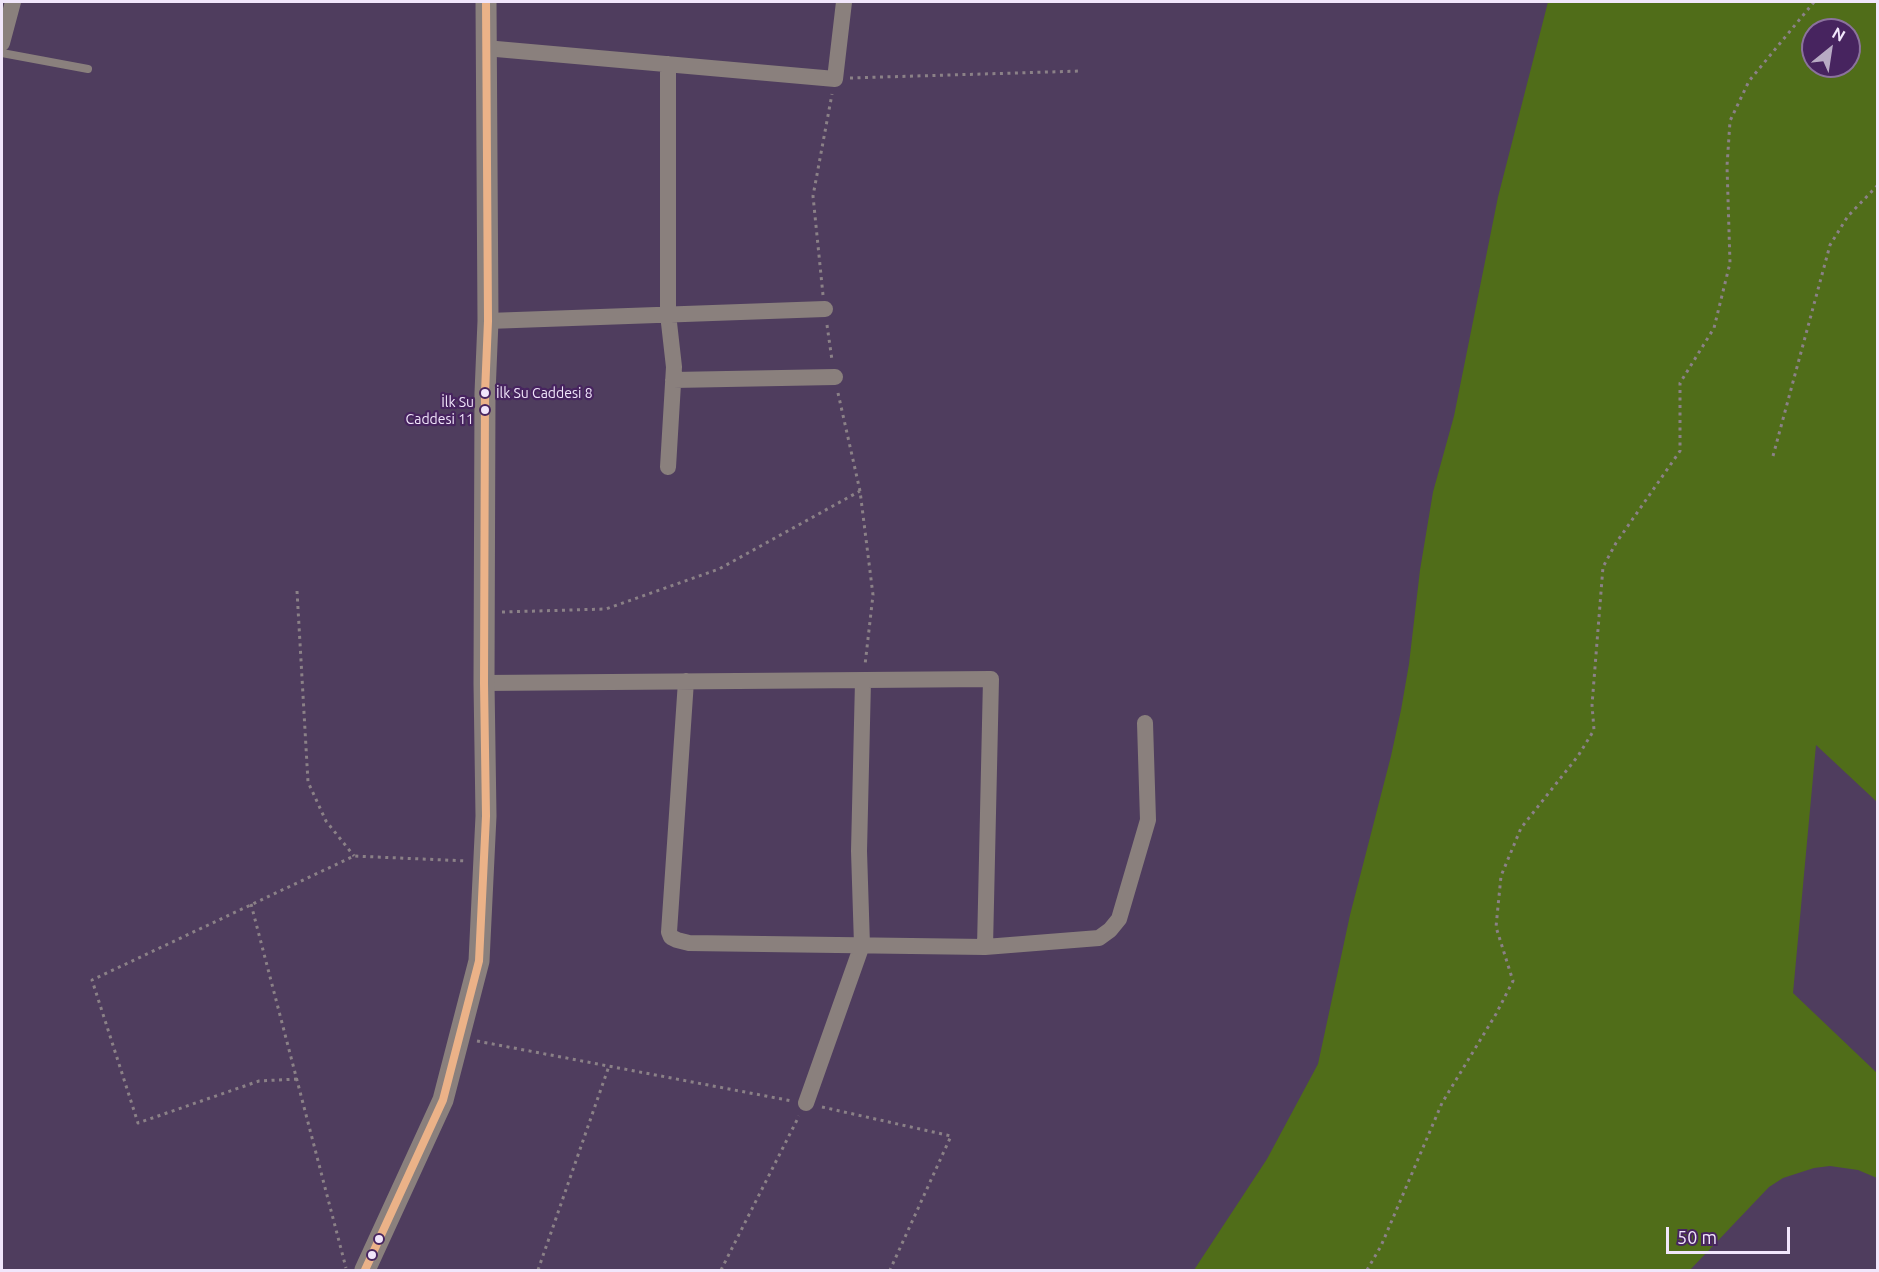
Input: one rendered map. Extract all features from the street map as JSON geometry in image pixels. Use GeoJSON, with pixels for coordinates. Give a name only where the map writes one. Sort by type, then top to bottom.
{"type":"FeatureCollection","features":[{"type":"Feature","properties":{"kind":"street"},"geometry":{"type":"LineString","coordinates":[[2,43],[14,2]]}},
{"type":"Feature","properties":{"kind":"street"},"geometry":{"type":"LineString","coordinates":[[364,1270],[443,1100],[479,961],[486,816],[485,393],[488,321],[486,2]]}},
{"type":"Feature","properties":{"kind":"street"},"geometry":{"type":"LineString","coordinates":[[485,48],[835,79],[844,2]]}},
{"type":"Feature","properties":{"kind":"street"},"geometry":{"type":"LineString","coordinates":[[668,64],[668,314],[674,367],[668,467]]}},
{"type":"Feature","properties":{"kind":"street"},"geometry":{"type":"LineString","coordinates":[[488,321],[825,309]]}},
{"type":"Feature","properties":{"kind":"street"},"geometry":{"type":"LineString","coordinates":[[673,380],[835,377]]}},
{"type":"Feature","properties":{"kind":"street"},"geometry":{"type":"LineString","coordinates":[[484,683],[991,679],[985,947]]}},
{"type":"Feature","properties":{"kind":"street"},"geometry":{"type":"LineString","coordinates":[[686,681],[669,932],[671,937],[689,943],[985,947],[1099,938],[1119,919],[1148,820],[1145,723]]}},
{"type":"Feature","properties":{"kind":"street"},"geometry":{"type":"LineString","coordinates":[[806,1103],[861,945],[859,850],[863,681]]}},
{"type":"Feature","properties":{"kind":"lane"},"geometry":{"type":"LineString","coordinates":[[2,53],[88,69]]}},
{"type":"Feature","properties":{"kind":"path"},"geometry":{"type":"LineString","coordinates":[[1367,1270],[1381,1246],[1442,1103],[1496,1014],[1513,981],[1496,927],[1501,876],[1521,828],[1578,756],[1594,730],[1592,705],[1603,567],[1616,543],[1680,451],[1680,383],[1713,328],[1730,263],[1727,166],[1730,121],[1749,81],[1814,2]]}},
{"type":"Feature","properties":{"kind":"path"},"geometry":{"type":"LineString","coordinates":[[863,681],[873,595],[860,491],[835,377],[813,196],[835,79],[1082,71]]}},
{"type":"Feature","properties":{"kind":"path"},"geometry":{"type":"LineString","coordinates":[[1773,456],[1830,245],[1848,216],[1878,185]]}},
{"type":"Feature","properties":{"kind":"path"},"geometry":{"type":"LineString","coordinates":[[485,612],[606,609],[719,569],[860,491]]}},
{"type":"Feature","properties":{"kind":"path"},"geometry":{"type":"LineString","coordinates":[[297,591],[308,782],[326,821],[354,856]]}},
{"type":"Feature","properties":{"kind":"path"},"geometry":{"type":"LineString","coordinates":[[297,1080],[259,1081],[138,1123],[92,980],[354,856],[484,862]]}},
{"type":"Feature","properties":{"kind":"path"},"geometry":{"type":"LineString","coordinates":[[251,904],[347,1270]]}},
{"type":"Feature","properties":{"kind":"path"},"geometry":{"type":"LineString","coordinates":[[459,1038],[806,1103],[951,1136],[890,1270]]}},
{"type":"Feature","properties":{"kind":"path"},"geometry":{"type":"LineString","coordinates":[[538,1270],[609,1066]]}},
{"type":"Feature","properties":{"kind":"path"},"geometry":{"type":"LineString","coordinates":[[721,1270],[806,1103]]}},
{"type":"Feature","properties":{"kind":"green space"},"geometry":{"type":"Polygon","coordinates":[[[1548,2],[1877,2],[1877,802],[1816,745],[1793,993],[1877,1073],[1877,1178],[1858,1170],[1830,1166],[1814,1168],[1783,1178],[1769,1187],[1690,1270],[1194,1270],[1267,1159],[1318,1064],[1350,915],[1401,710],[1433,492],[1454,416],[1498,197],[1548,2]]]}},
{"type":"Feature","properties":{"kind":"transit line"},"geometry":{"type":"LineString","coordinates":[[365,1270],[443,1100],[479,961],[486,816],[484,683],[485,393],[488,321],[486,2]]}},
{"type":"Feature","properties":{"kind":"place","name":"İlk Su Caddesi 8"},"geometry":{"type":"Point","coordinates":[485,393]}},
{"type":"Feature","properties":{"kind":"place","name":"İlk Su Caddesi 11"},"geometry":{"type":"Point","coordinates":[485,410]}}]}
